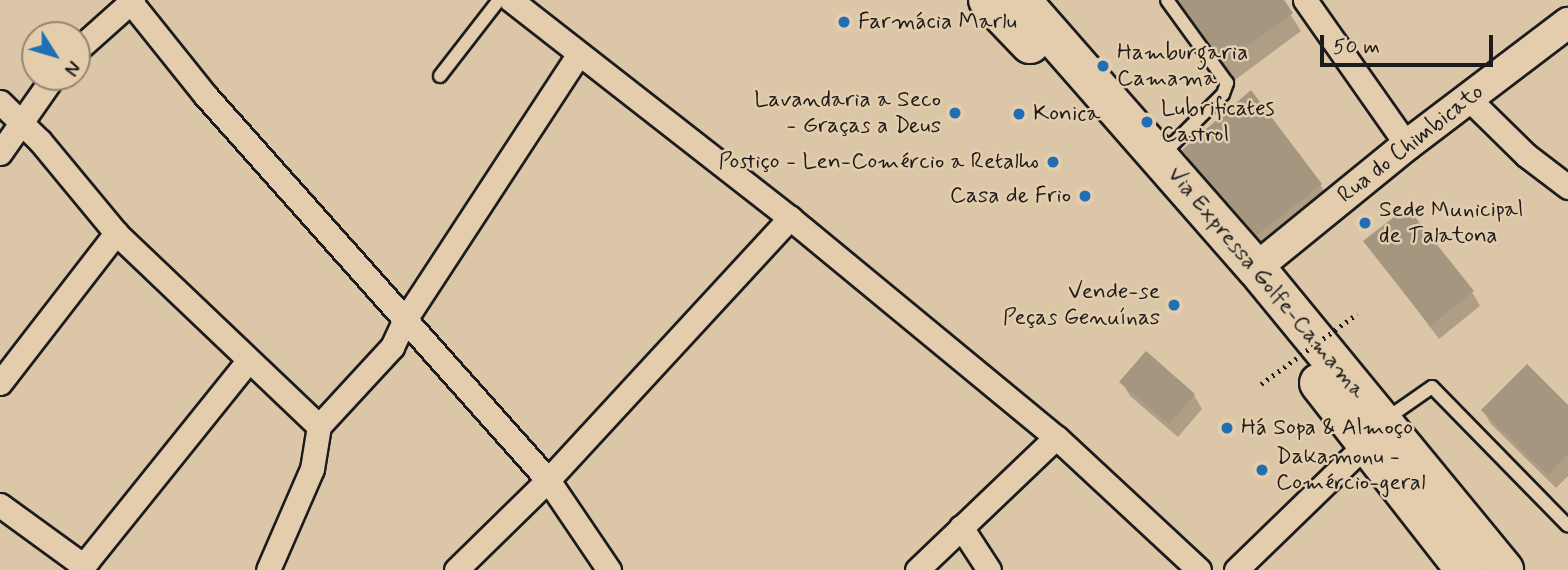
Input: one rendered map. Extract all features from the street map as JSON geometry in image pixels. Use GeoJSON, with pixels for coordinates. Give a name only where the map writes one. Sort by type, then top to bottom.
{"type":"FeatureCollection","features":[{"type":"Feature","properties":{"kind":"highway","name":"Via Expressa Golfe-Camama"},"geometry":{"type":"LineString","coordinates":[[988,0],[1375,432],[1504,570]]}},
{"type":"Feature","properties":{"kind":"highway","name":"Via Expressa Golfe-Camama"},"geometry":{"type":"LineString","coordinates":[[1021,0],[1256,268],[1375,432],[1465,570]]}},
{"type":"Feature","properties":{"kind":"street"},"geometry":{"type":"LineString","coordinates":[[511,0],[790,218],[1056,437],[1199,570]]}},
{"type":"Feature","properties":{"kind":"street"},"geometry":{"type":"LineString","coordinates":[[1305,0],[1407,145]]}},
{"type":"Feature","properties":{"kind":"street"},"geometry":{"type":"LineString","coordinates":[[91,37],[131,1],[206,96],[548,480],[609,570]]}},
{"type":"Feature","properties":{"kind":"street","name":"Rua do Chimbicato"},"geometry":{"type":"LineString","coordinates":[[1256,268],[1407,145],[1568,23]]}},
{"type":"Feature","properties":{"kind":"street"},"geometry":{"type":"LineString","coordinates":[[268,570],[312,469],[319,426],[392,346],[404,321],[578,55]]}},
{"type":"Feature","properties":{"kind":"street"},"geometry":{"type":"LineString","coordinates":[[0,153],[44,91]]}},
{"type":"Feature","properties":{"kind":"street"},"geometry":{"type":"LineString","coordinates":[[1468,99],[1527,155],[1568,187]]}},
{"type":"Feature","properties":{"kind":"street"},"geometry":{"type":"LineString","coordinates":[[0,102],[22,123],[116,233],[319,426]]}},
{"type":"Feature","properties":{"kind":"street"},"geometry":{"type":"LineString","coordinates":[[456,570],[548,480],[790,218]]}},
{"type":"Feature","properties":{"kind":"street"},"geometry":{"type":"LineString","coordinates":[[0,383],[116,233]]}},
{"type":"Feature","properties":{"kind":"street"},"geometry":{"type":"LineString","coordinates":[[0,505],[77,561],[83,563],[89,560],[248,361]]}},
{"type":"Feature","properties":{"kind":"street"},"geometry":{"type":"LineString","coordinates":[[1236,570],[1375,432]]}},
{"type":"Feature","properties":{"kind":"street"},"geometry":{"type":"LineString","coordinates":[[917,570],[938,561],[961,527],[1056,437]]}},
{"type":"Feature","properties":{"kind":"street"},"geometry":{"type":"LineString","coordinates":[[961,527],[989,570]]}},
{"type":"Feature","properties":{"kind":"lane"},"geometry":{"type":"LineString","coordinates":[[440,76],[499,0]]}},
{"type":"Feature","properties":{"kind":"lane"},"geometry":{"type":"LineString","coordinates":[[1160,158],[1223,94],[1227,83],[1167,0]]}},
{"type":"Feature","properties":{"kind":"lane"},"geometry":{"type":"LineString","coordinates":[[1375,432],[1432,387],[1568,526]]}},
{"type":"Feature","properties":{"kind":"path"},"geometry":{"type":"LineString","coordinates":[[1261,384],[1357,314]]}},
{"type":"Feature","properties":{"kind":"building"},"geometry":{"type":"Polygon","coordinates":[[[1178,0],[1284,0],[1293,13],[1224,63],[1178,0]]]}},
{"type":"Feature","properties":{"kind":"building"},"geometry":{"type":"Polygon","coordinates":[[[1251,90],[1322,184],[1257,235],[1182,150],[1251,90]]]}},
{"type":"Feature","properties":{"kind":"building"},"geometry":{"type":"Polygon","coordinates":[[[1407,207],[1474,291],[1430,326],[1363,241],[1407,207]]]}},
{"type":"Feature","properties":{"kind":"building"},"geometry":{"type":"Polygon","coordinates":[[[1146,351],[1195,394],[1169,424],[1119,382],[1146,351]]]}},
{"type":"Feature","properties":{"kind":"building"},"geometry":{"type":"Polygon","coordinates":[[[1527,364],[1568,405],[1568,455],[1548,475],[1481,410],[1527,364]]]}},
{"type":"Feature","properties":{"kind":"place","name":"Farmácia Marlu"},"geometry":{"type":"Point","coordinates":[844,22]}},
{"type":"Feature","properties":{"kind":"place","name":"Hamburgaria Camama"},"geometry":{"type":"Point","coordinates":[1103,66]}},
{"type":"Feature","properties":{"kind":"place","name":"Lavandaria a Seco - Graças a Deus"},"geometry":{"type":"Point","coordinates":[955,113]}},
{"type":"Feature","properties":{"kind":"place","name":"Konica"},"geometry":{"type":"Point","coordinates":[1019,114]}},
{"type":"Feature","properties":{"kind":"place","name":"Lubrificates Castrol"},"geometry":{"type":"Point","coordinates":[1147,122]}},
{"type":"Feature","properties":{"kind":"place","name":"Postiço - Len-Comércio a Retalho"},"geometry":{"type":"Point","coordinates":[1053,162]}},
{"type":"Feature","properties":{"kind":"place","name":"Casa de Frio"},"geometry":{"type":"Point","coordinates":[1085,196]}},
{"type":"Feature","properties":{"kind":"place","name":"Sede Municipal de Talatona"},"geometry":{"type":"Point","coordinates":[1365,223]}},
{"type":"Feature","properties":{"kind":"place","name":"Vende-se Peças Genuínas"},"geometry":{"type":"Point","coordinates":[1174,305]}},
{"type":"Feature","properties":{"kind":"place","name":"Há Sopa & Almoço"},"geometry":{"type":"Point","coordinates":[1227,428]}},
{"type":"Feature","properties":{"kind":"place","name":"Dakamonu - Comércio-geral"},"geometry":{"type":"Point","coordinates":[1262,470]}}]}
